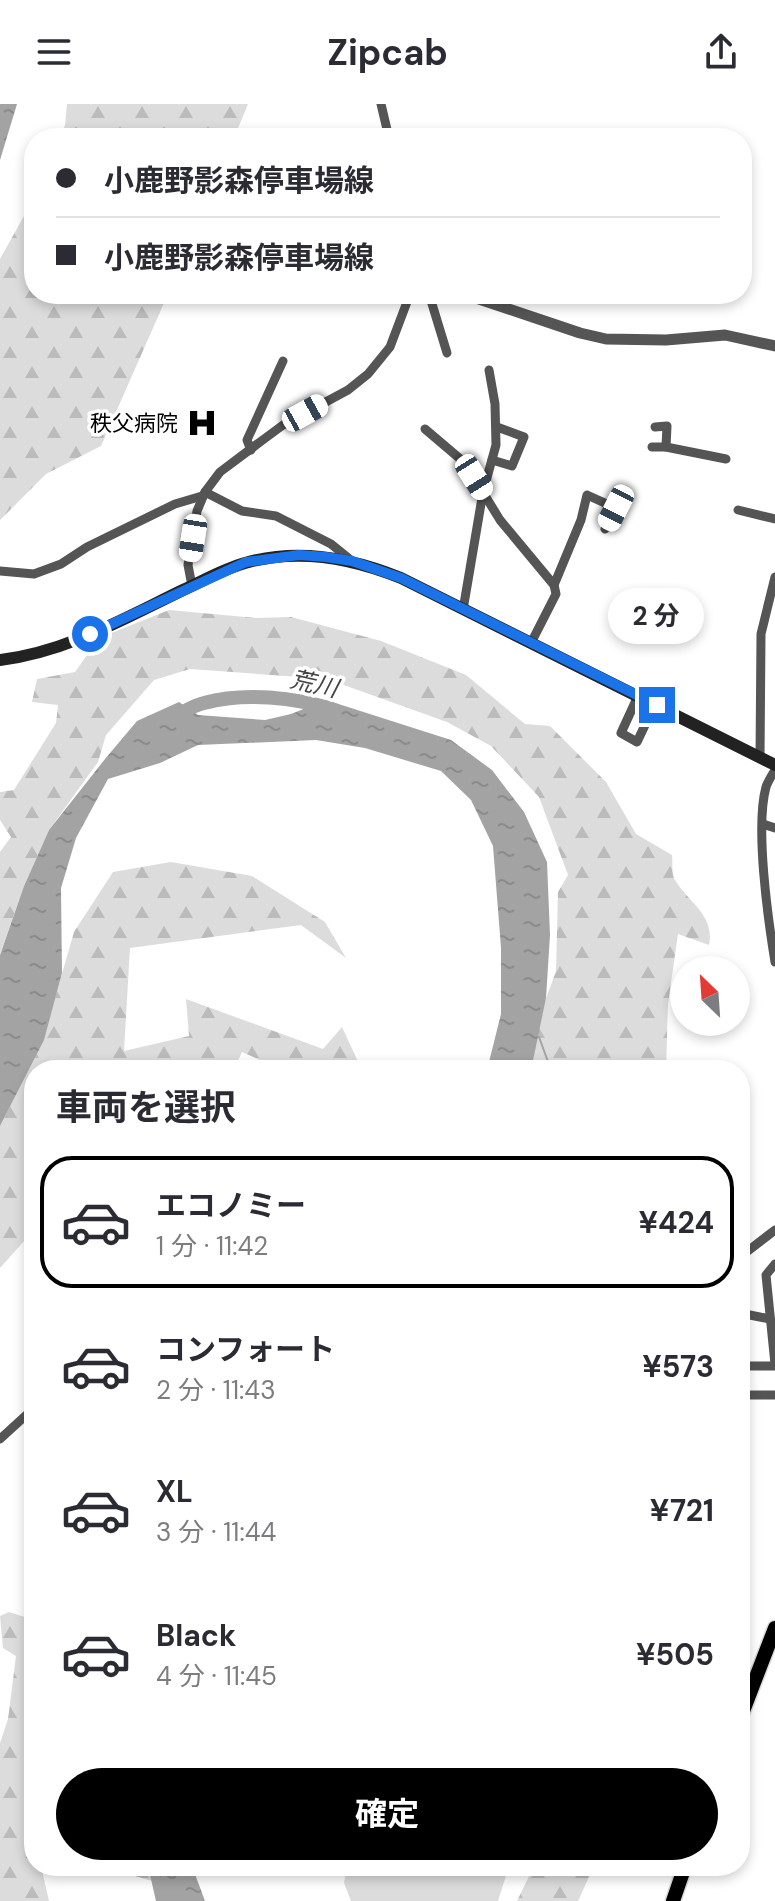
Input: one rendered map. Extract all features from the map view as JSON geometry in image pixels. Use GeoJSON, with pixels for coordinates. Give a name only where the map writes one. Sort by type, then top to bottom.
{"type":"FeatureCollection","features":[{"type":"Feature","properties":{"kind":"highway"},"geometry":{"type":"LineString","coordinates":[[750,1693],[775,1628]]}},
{"type":"Feature","properties":{"kind":"highway"},"geometry":{"type":"LineString","coordinates":[[673,1901],[682,1876]]}},
{"type":"Feature","properties":{"kind":"main road"},"geometry":{"type":"LineString","coordinates":[[0,660],[58,648],[246,562],[299,555],[352,561],[401,578],[655,704],[775,768]]}},
{"type":"Feature","properties":{"kind":"street"},"geometry":{"type":"LineString","coordinates":[[381,104],[387,128]]}},
{"type":"Feature","properties":{"kind":"street"},"geometry":{"type":"LineString","coordinates":[[192,586],[188,565],[197,511],[204,494],[220,472],[283,425],[348,390],[368,374],[390,347],[406,304]]}},
{"type":"Feature","properties":{"kind":"street"},"geometry":{"type":"LineString","coordinates":[[432,304],[447,353]]}},
{"type":"Feature","properties":{"kind":"street"},"geometry":{"type":"LineString","coordinates":[[493,304],[606,339],[666,340],[725,335],[775,346]]}},
{"type":"Feature","properties":{"kind":"street"},"geometry":{"type":"LineString","coordinates":[[251,450],[247,440],[283,361]]}},
{"type":"Feature","properties":{"kind":"street"},"geometry":{"type":"LineString","coordinates":[[463,610],[483,492],[496,445],[497,427],[489,370]]}},
{"type":"Feature","properties":{"kind":"street"},"geometry":{"type":"LineString","coordinates":[[655,427],[667,426],[666,447]]}},
{"type":"Feature","properties":{"kind":"street"},"geometry":{"type":"LineString","coordinates":[[492,460],[512,466],[524,437],[497,427]]}},
{"type":"Feature","properties":{"kind":"street"},"geometry":{"type":"LineString","coordinates":[[425,429],[465,463],[500,520],[554,585],[556,594],[531,643]]}},
{"type":"Feature","properties":{"kind":"street"},"geometry":{"type":"LineString","coordinates":[[652,447],[726,459]]}},
{"type":"Feature","properties":{"kind":"street"},"geometry":{"type":"LineString","coordinates":[[0,571],[34,574],[61,564],[87,547],[175,504],[204,494],[242,511],[276,516],[331,544],[352,561]]}},
{"type":"Feature","properties":{"kind":"street"},"geometry":{"type":"LineString","coordinates":[[554,585],[581,520],[587,495],[616,508],[605,529]]}},
{"type":"Feature","properties":{"kind":"street"},"geometry":{"type":"LineString","coordinates":[[738,510],[775,519]]}},
{"type":"Feature","properties":{"kind":"street"},"geometry":{"type":"LineString","coordinates":[[760,758],[761,634],[775,577]]}},
{"type":"Feature","properties":{"kind":"street"},"geometry":{"type":"LineString","coordinates":[[638,696],[621,733],[637,742],[655,704]]}},
{"type":"Feature","properties":{"kind":"street"},"geometry":{"type":"LineString","coordinates":[[775,768],[766,785],[763,824],[767,900],[775,962]]}},
{"type":"Feature","properties":{"kind":"street"},"geometry":{"type":"LineString","coordinates":[[763,824],[775,828]]}},
{"type":"Feature","properties":{"kind":"street"},"geometry":{"type":"LineString","coordinates":[[750,1249],[775,1230]]}},
{"type":"Feature","properties":{"kind":"street"},"geometry":{"type":"LineString","coordinates":[[750,1366],[775,1365],[766,1275],[775,1264]]}},
{"type":"Feature","properties":{"kind":"street"},"geometry":{"type":"LineString","coordinates":[[750,1314],[771,1315]]}},
{"type":"Feature","properties":{"kind":"street"},"geometry":{"type":"LineString","coordinates":[[750,1395],[775,1395]]}},
{"type":"Feature","properties":{"kind":"street"},"geometry":{"type":"LineString","coordinates":[[0,1439],[24,1417]]}},
{"type":"Feature","properties":{"kind":"green space"},"geometry":{"type":"Polygon","coordinates":[[[67,104],[248,104],[238,128],[64,128],[67,104]]]}},
{"type":"Feature","properties":{"kind":"green space"},"geometry":{"type":"Polygon","coordinates":[[[24,216],[24,304],[164,304],[101,446],[46,474],[0,520],[0,259],[24,216]]]}},
{"type":"Feature","properties":{"kind":"green space"},"geometry":{"type":"Polygon","coordinates":[[[169,610],[256,618],[291,617],[381,641],[466,675],[525,724],[550,726],[606,782],[636,834],[672,855],[675,880],[700,910],[708,925],[709,945],[678,934],[675,956],[670,956],[666,1060],[524,1060],[556,971],[558,892],[568,875],[539,797],[491,746],[447,722],[327,679],[190,669],[154,680],[106,735],[98,762],[49,830],[24,886],[0,954],[0,852],[11,837],[0,820],[0,792],[14,790],[56,723],[58,705],[32,702],[37,679],[75,672],[99,638],[169,610]]]}},
{"type":"Feature","properties":{"kind":"green space"},"geometry":{"type":"Polygon","coordinates":[[[171,862],[252,876],[325,922],[346,958],[301,925],[130,948],[124,1051],[189,1036],[186,999],[323,1049],[342,1027],[357,1060],[260,1060],[242,1052],[238,1060],[33,1060],[42,1043],[74,932],[113,872],[171,862]]]}},
{"type":"Feature","properties":{"kind":"green space"},"geometry":{"type":"Polygon","coordinates":[[[24,1079],[24,1241],[0,1268],[0,1126],[24,1079]]]}},
{"type":"Feature","properties":{"kind":"green space"},"geometry":{"type":"Polygon","coordinates":[[[9,1612],[24,1617],[24,1876],[43,1876],[49,1901],[0,1901],[0,1743],[8,1719],[16,1656],[3,1648],[0,1616],[9,1612]]]}},
{"type":"Feature","properties":{"kind":"green space"},"geometry":{"type":"Polygon","coordinates":[[[345,1876],[506,1876],[498,1901],[351,1901],[344,1883],[345,1876]]]}},
{"type":"Feature","properties":{"kind":"green space"},"geometry":{"type":"Polygon","coordinates":[[[529,1876],[589,1876],[578,1901],[517,1901],[529,1876]]]}},
{"type":"Feature","properties":{"kind":"water"},"geometry":{"type":"Polygon","coordinates":[[[0,104],[17,104],[0,160],[0,104]]]}},
{"type":"Feature","properties":{"kind":"water"},"geometry":{"type":"Polygon","coordinates":[[[326,700],[451,740],[492,770],[524,812],[547,862],[550,935],[546,998],[533,1060],[490,1060],[501,1014],[501,948],[493,846],[471,800],[441,771],[365,748],[316,740],[198,745],[160,763],[108,779],[76,838],[61,888],[62,973],[44,1040],[34,1060],[24,1060],[24,1079],[0,1126],[0,955],[24,886],[49,830],[137,721],[179,702],[198,715],[265,720],[326,700]]]}},
{"type":"Feature","properties":{"kind":"water"},"geometry":{"type":"Polygon","coordinates":[[[150,1876],[196,1876],[205,1901],[156,1901],[150,1876]]]}},
{"type":"Feature","properties":{"kind":"waterway","name":"荒川"},"geometry":{"type":"LineString","coordinates":[[175,716],[204,703],[252,697],[286,699],[334,710]]}},
{"type":"Feature","properties":{"kind":"waterway"},"geometry":{"type":"LineString","coordinates":[[539,1037],[547,1060]]}},
{"type":"Feature","properties":{"kind":"place","name":"秩父病院"},"geometry":{"type":"Point","coordinates":[202,423]}},
{"type":"Feature","properties":{"kind":"route"},"geometry":{"type":"LineString","coordinates":[[90,634],[246,562],[299,555],[326,557],[352,561],[401,578],[657,705]]}}]}
